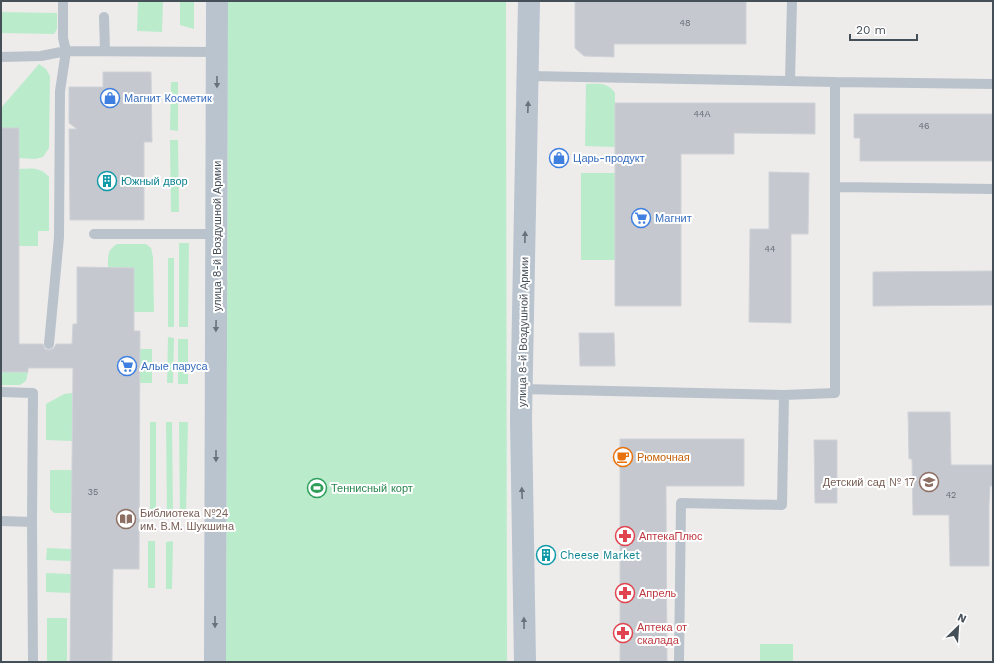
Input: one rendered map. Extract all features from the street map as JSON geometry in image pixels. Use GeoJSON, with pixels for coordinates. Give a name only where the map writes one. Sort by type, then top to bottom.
{"type":"FeatureCollection","features":[{"type":"Feature","properties":{"kind":"street","name":"улица 8-й Воздушной Армии"},"geometry":{"type":"LineString","coordinates":[[215,662],[217,1]]}},
{"type":"Feature","properties":{"kind":"street","name":"улица 8-й Воздушной Армии"},"geometry":{"type":"LineString","coordinates":[[525,662],[521,462],[529,76],[529,1]]}},
{"type":"Feature","properties":{"kind":"lane"},"geometry":{"type":"LineString","coordinates":[[49,344],[59,237],[60,91],[66,51],[63,38],[63,1]]}},
{"type":"Feature","properties":{"kind":"lane"},"geometry":{"type":"LineString","coordinates":[[790,80],[792,1]]}},
{"type":"Feature","properties":{"kind":"lane"},"geometry":{"type":"LineString","coordinates":[[104,17],[105,51]]}},
{"type":"Feature","properties":{"kind":"lane"},"geometry":{"type":"LineString","coordinates":[[1,57],[41,56],[66,51],[217,52]]}},
{"type":"Feature","properties":{"kind":"lane"},"geometry":{"type":"LineString","coordinates":[[529,76],[993,84]]}},
{"type":"Feature","properties":{"kind":"lane"},"geometry":{"type":"LineString","coordinates":[[522,389],[784,395],[836,393],[835,82]]}},
{"type":"Feature","properties":{"kind":"lane"},"geometry":{"type":"LineString","coordinates":[[836,187],[993,189]]}},
{"type":"Feature","properties":{"kind":"lane"},"geometry":{"type":"LineString","coordinates":[[94,234],[216,234]]}},
{"type":"Feature","properties":{"kind":"lane"},"geometry":{"type":"LineString","coordinates":[[1,392],[33,393],[32,662]]}},
{"type":"Feature","properties":{"kind":"lane"},"geometry":{"type":"LineString","coordinates":[[679,662],[681,503],[782,505],[784,395]]}},
{"type":"Feature","properties":{"kind":"lane"},"geometry":{"type":"LineString","coordinates":[[1,521],[32,522]]}},
{"type":"Feature","properties":{"kind":"green space"},"geometry":{"type":"Polygon","coordinates":[[[138,1],[163,1],[162,32],[137,31],[138,1]]]}},
{"type":"Feature","properties":{"kind":"green space"},"geometry":{"type":"Polygon","coordinates":[[[180,1],[194,1],[194,29],[180,25],[180,1]]]}},
{"type":"Feature","properties":{"kind":"green space"},"geometry":{"type":"Polygon","coordinates":[[[228,1],[506,1],[507,662],[226,662],[228,1]]]}},
{"type":"Feature","properties":{"kind":"green space"},"geometry":{"type":"Polygon","coordinates":[[[1,12],[57,13],[57,29],[54,34],[1,33],[1,12]]]}},
{"type":"Feature","properties":{"kind":"green space"},"geometry":{"type":"Polygon","coordinates":[[[39,64],[46,69],[50,76],[49,148],[43,157],[35,159],[19,158],[19,128],[1,128],[1,108],[39,64]]]}},
{"type":"Feature","properties":{"kind":"green space"},"geometry":{"type":"Polygon","coordinates":[[[171,82],[178,82],[178,131],[170,130],[171,82]]]}},
{"type":"Feature","properties":{"kind":"green space"},"geometry":{"type":"Polygon","coordinates":[[[586,84],[606,85],[615,93],[615,147],[585,146],[586,84]]]}},
{"type":"Feature","properties":{"kind":"green space"},"geometry":{"type":"Polygon","coordinates":[[[170,140],[178,140],[179,212],[171,212],[170,140]]]}},
{"type":"Feature","properties":{"kind":"green space"},"geometry":{"type":"Polygon","coordinates":[[[32,168],[43,171],[49,177],[49,231],[38,231],[38,246],[19,246],[19,169],[32,168]]]}},
{"type":"Feature","properties":{"kind":"green space"},"geometry":{"type":"Polygon","coordinates":[[[581,173],[615,173],[615,260],[581,260],[581,173]]]}},
{"type":"Feature","properties":{"kind":"green space"},"geometry":{"type":"Polygon","coordinates":[[[179,243],[189,243],[188,327],[179,327],[179,243]]]}},
{"type":"Feature","properties":{"kind":"green space"},"geometry":{"type":"Polygon","coordinates":[[[117,244],[146,244],[151,248],[153,257],[154,312],[134,312],[134,268],[108,267],[108,257],[110,251],[117,244]]]}},
{"type":"Feature","properties":{"kind":"green space"},"geometry":{"type":"Polygon","coordinates":[[[168,258],[174,258],[174,327],[168,327],[168,258]]]}},
{"type":"Feature","properties":{"kind":"green space"},"geometry":{"type":"Polygon","coordinates":[[[168,337],[174,338],[173,383],[167,383],[168,337]]]}},
{"type":"Feature","properties":{"kind":"green space"},"geometry":{"type":"Polygon","coordinates":[[[178,339],[188,339],[188,384],[178,384],[178,339]]]}},
{"type":"Feature","properties":{"kind":"green space"},"geometry":{"type":"Polygon","coordinates":[[[140,349],[152,349],[152,383],[140,383],[140,349]]]}},
{"type":"Feature","properties":{"kind":"green space"},"geometry":{"type":"Polygon","coordinates":[[[1,372],[28,372],[26,381],[20,385],[1,385],[1,372]]]}},
{"type":"Feature","properties":{"kind":"green space"},"geometry":{"type":"Polygon","coordinates":[[[72,393],[72,441],[46,440],[46,404],[64,394],[72,393]]]}},
{"type":"Feature","properties":{"kind":"green space"},"geometry":{"type":"Polygon","coordinates":[[[150,422],[156,422],[156,516],[150,516],[150,422]]]}},
{"type":"Feature","properties":{"kind":"green space"},"geometry":{"type":"Polygon","coordinates":[[[166,422],[172,422],[173,516],[167,516],[166,422]]]}},
{"type":"Feature","properties":{"kind":"green space"},"geometry":{"type":"Polygon","coordinates":[[[179,422],[188,422],[186,516],[180,516],[179,422]]]}},
{"type":"Feature","properties":{"kind":"green space"},"geometry":{"type":"Polygon","coordinates":[[[50,470],[72,470],[71,513],[54,513],[50,509],[50,470]]]}},
{"type":"Feature","properties":{"kind":"green space"},"geometry":{"type":"Polygon","coordinates":[[[148,541],[155,541],[155,588],[148,588],[148,541]]]}},
{"type":"Feature","properties":{"kind":"green space"},"geometry":{"type":"Polygon","coordinates":[[[173,541],[172,589],[166,589],[166,542],[173,541]]]}},
{"type":"Feature","properties":{"kind":"green space"},"geometry":{"type":"Polygon","coordinates":[[[47,548],[71,549],[71,561],[46,560],[47,548]]]}},
{"type":"Feature","properties":{"kind":"green space"},"geometry":{"type":"Polygon","coordinates":[[[46,573],[71,574],[71,593],[46,592],[46,573]]]}},
{"type":"Feature","properties":{"kind":"green space"},"geometry":{"type":"Polygon","coordinates":[[[47,618],[67,618],[67,662],[47,662],[47,618]]]}},
{"type":"Feature","properties":{"kind":"green space"},"geometry":{"type":"Polygon","coordinates":[[[760,644],[793,644],[793,662],[760,662],[760,644]]]}},
{"type":"Feature","properties":{"kind":"building"},"geometry":{"type":"Polygon","coordinates":[[[575,1],[746,1],[746,44],[614,44],[614,57],[584,56],[575,48],[575,1]]]}},
{"type":"Feature","properties":{"kind":"building"},"geometry":{"type":"Polygon","coordinates":[[[103,72],[151,72],[152,142],[144,142],[144,220],[70,220],[69,129],[77,129],[69,123],[69,87],[103,87],[103,72]]]}},
{"type":"Feature","properties":{"kind":"building"},"geometry":{"type":"Polygon","coordinates":[[[615,103],[815,103],[815,134],[734,133],[734,154],[681,154],[681,306],[615,306],[615,103]]]}},
{"type":"Feature","properties":{"kind":"building"},"geometry":{"type":"Polygon","coordinates":[[[854,114],[993,114],[993,161],[860,161],[860,138],[854,138],[854,114]]]}},
{"type":"Feature","properties":{"kind":"building"},"geometry":{"type":"Polygon","coordinates":[[[1,128],[19,128],[19,344],[43,344],[45,349],[49,350],[54,348],[56,344],[72,344],[73,324],[77,324],[77,267],[134,268],[134,331],[140,331],[139,569],[113,569],[112,662],[70,662],[73,368],[28,368],[28,372],[1,372],[1,128]]]}},
{"type":"Feature","properties":{"kind":"building"},"geometry":{"type":"Polygon","coordinates":[[[769,172],[809,173],[808,234],[791,234],[791,323],[749,322],[750,229],[769,229],[769,172]]]}},
{"type":"Feature","properties":{"kind":"building"},"geometry":{"type":"Polygon","coordinates":[[[993,271],[993,305],[873,306],[873,272],[993,271]]]}},
{"type":"Feature","properties":{"kind":"building"},"geometry":{"type":"Polygon","coordinates":[[[579,333],[614,333],[615,366],[580,366],[579,333]]]}},
{"type":"Feature","properties":{"kind":"building"},"geometry":{"type":"Polygon","coordinates":[[[908,412],[950,412],[951,465],[993,465],[993,486],[990,486],[989,504],[989,566],[950,566],[949,515],[913,515],[912,459],[909,459],[908,412]]]}},
{"type":"Feature","properties":{"kind":"building"},"geometry":{"type":"Polygon","coordinates":[[[620,439],[744,439],[744,486],[666,486],[667,662],[620,662],[620,439]]]}},
{"type":"Feature","properties":{"kind":"building"},"geometry":{"type":"Polygon","coordinates":[[[814,440],[837,440],[837,503],[815,503],[814,440]]]}},
{"type":"Feature","properties":{"kind":"place","name":"Магнит Косметик"},"geometry":{"type":"Point","coordinates":[110,98]}},
{"type":"Feature","properties":{"kind":"place","name":"Царь-продукт"},"geometry":{"type":"Point","coordinates":[559,158]}},
{"type":"Feature","properties":{"kind":"place","name":"Южный двор"},"geometry":{"type":"Point","coordinates":[107,181]}},
{"type":"Feature","properties":{"kind":"place","name":"Магнит"},"geometry":{"type":"Point","coordinates":[641,218]}},
{"type":"Feature","properties":{"kind":"place","name":"Алые паруса"},"geometry":{"type":"Point","coordinates":[127,366]}},
{"type":"Feature","properties":{"kind":"place","name":"Рюмочная"},"geometry":{"type":"Point","coordinates":[623,457]}},
{"type":"Feature","properties":{"kind":"place","name":"Детский сад № 17"},"geometry":{"type":"Point","coordinates":[929,482]}},
{"type":"Feature","properties":{"kind":"place","name":"Теннисный корт"},"geometry":{"type":"Point","coordinates":[317,488]}},
{"type":"Feature","properties":{"kind":"place","name":"Библиотека №24 им. В.М. Шукшина"},"geometry":{"type":"Point","coordinates":[126,519]}},
{"type":"Feature","properties":{"kind":"place","name":"АптекаПлюс"},"geometry":{"type":"Point","coordinates":[625,536]}},
{"type":"Feature","properties":{"kind":"place","name":"Cheese Market"},"geometry":{"type":"Point","coordinates":[546,555]}},
{"type":"Feature","properties":{"kind":"place","name":"Апрель"},"geometry":{"type":"Point","coordinates":[625,593]}},
{"type":"Feature","properties":{"kind":"place","name":"Аптека от скалада"},"geometry":{"type":"Point","coordinates":[623,633]}}]}
